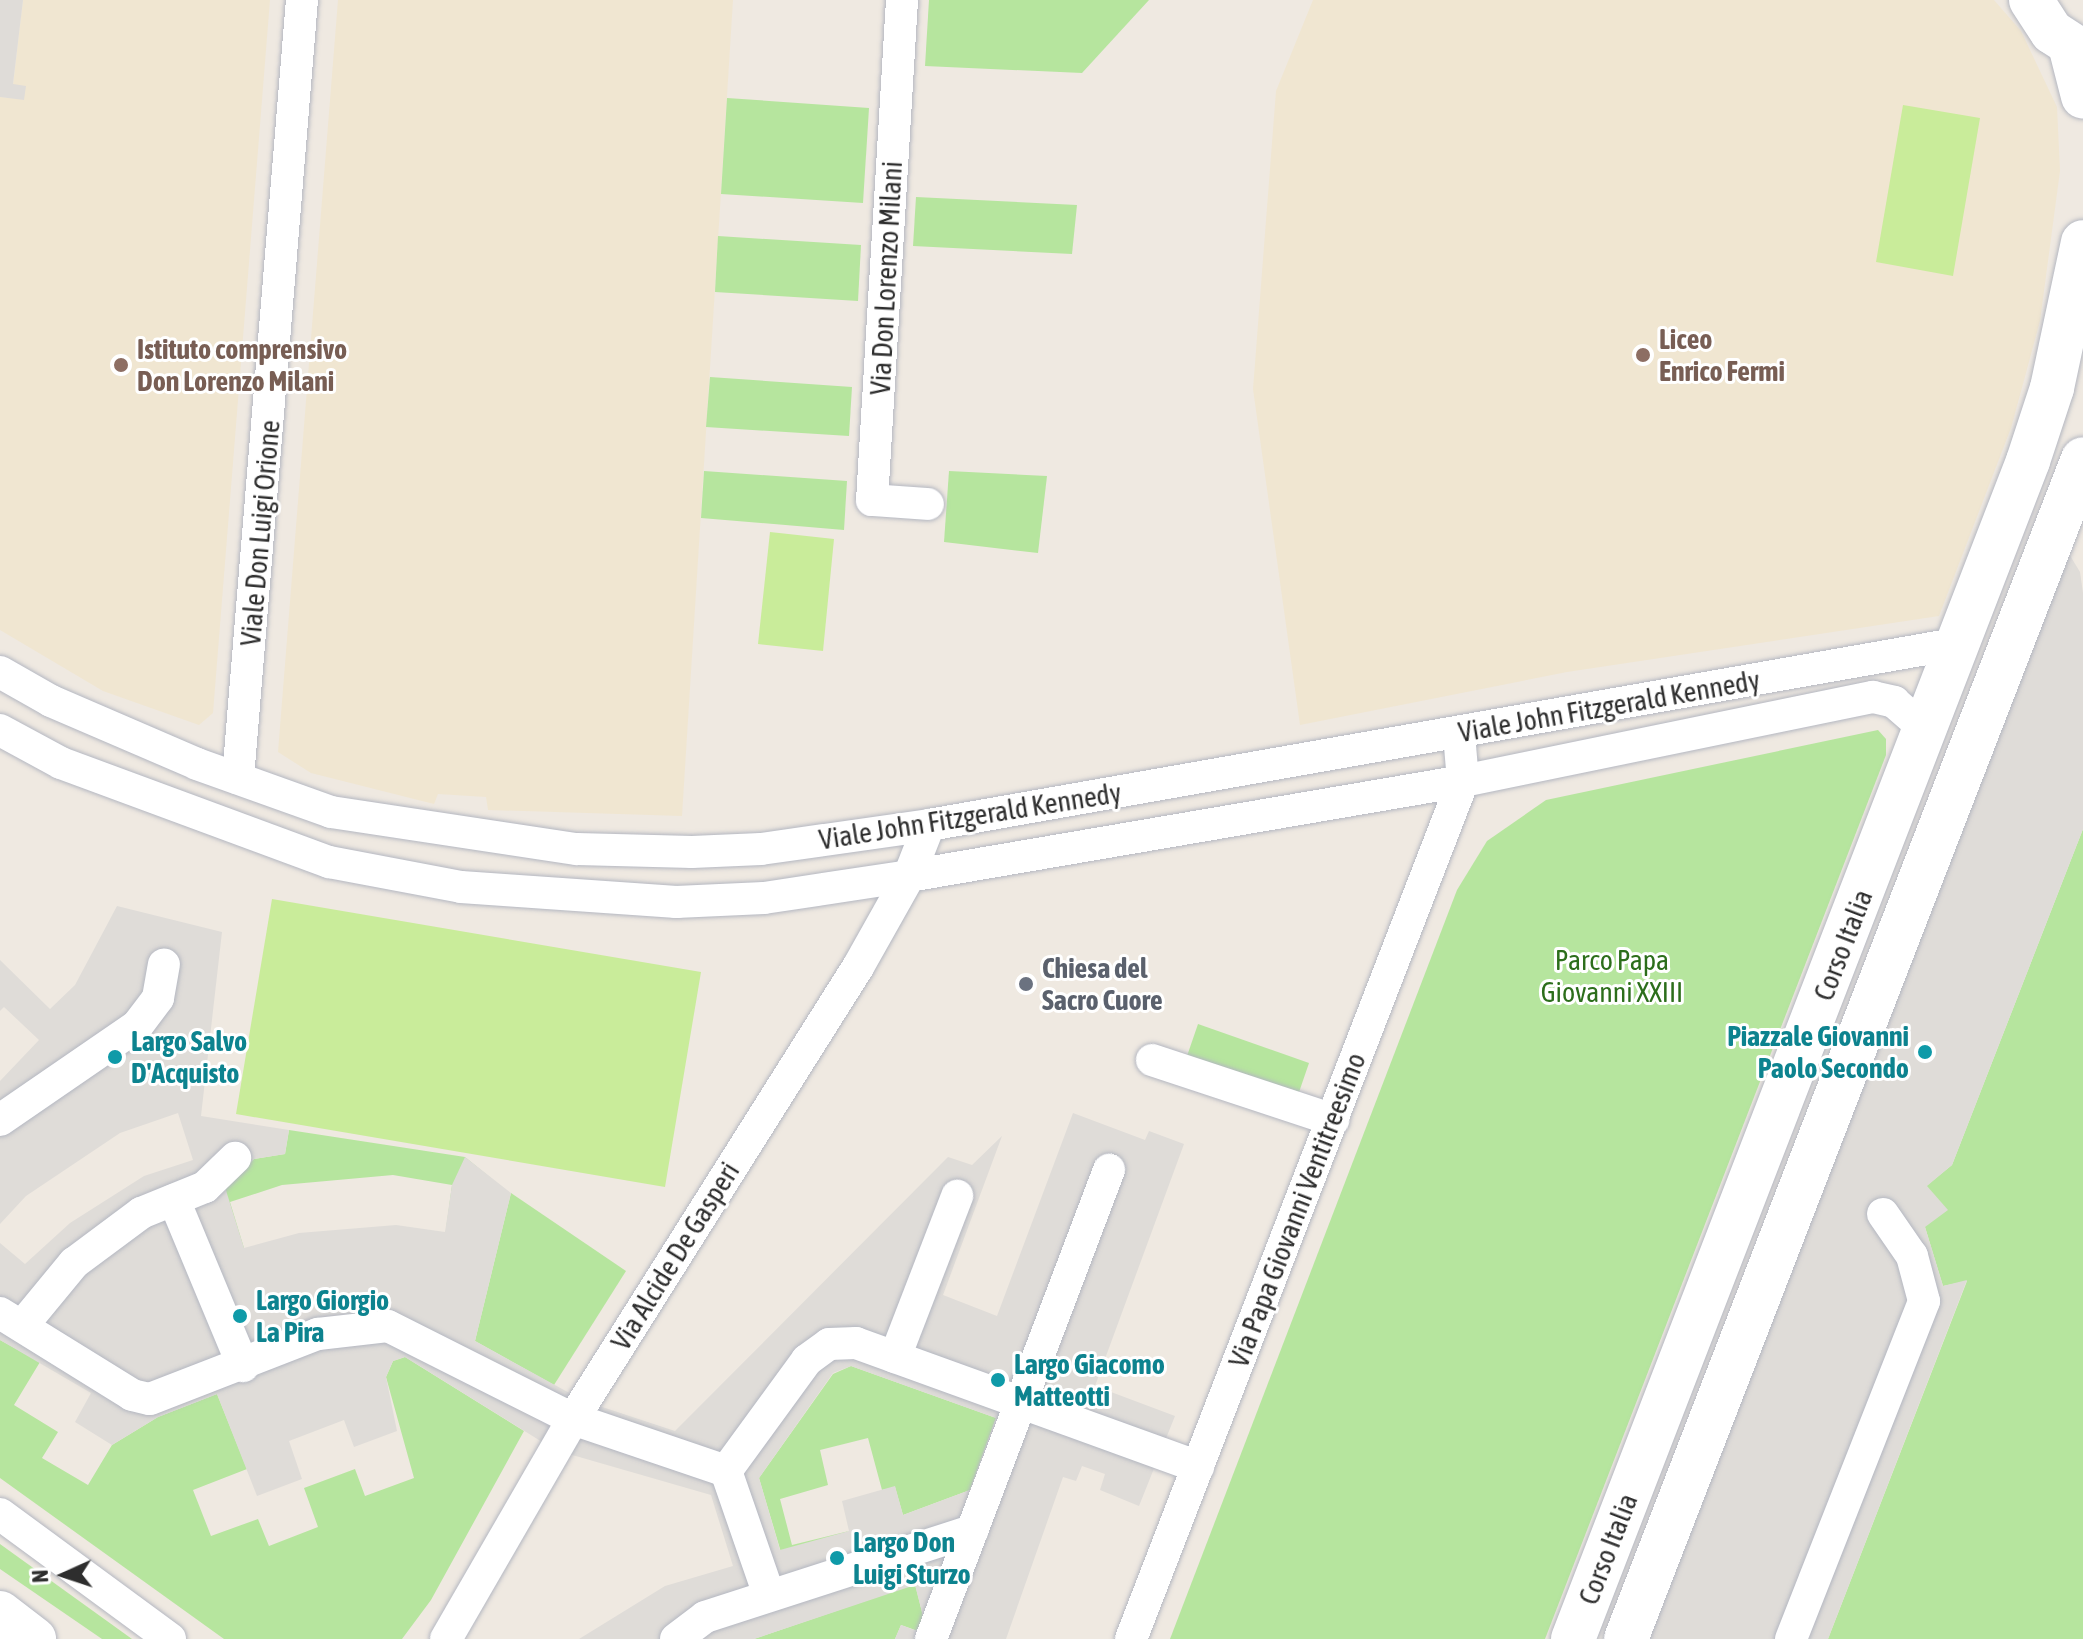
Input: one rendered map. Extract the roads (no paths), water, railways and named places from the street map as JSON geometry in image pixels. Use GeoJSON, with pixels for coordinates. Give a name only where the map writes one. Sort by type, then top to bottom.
{"type":"FeatureCollection","features":[{"type":"Feature","properties":{"kind":"main road"},"geometry":{"type":"LineString","coordinates":[[2031,0],[2077,50],[2083,96]]}},
{"type":"Feature","properties":{"kind":"main road","name":"Corso Italia"},"geometry":{"type":"LineString","coordinates":[[1573,1639],[1960,643],[2052,388],[2083,242]]}},
{"type":"Feature","properties":{"kind":"main road","name":"Corso Italia"},"geometry":{"type":"LineString","coordinates":[[1626,1639],[2083,459]]}},
{"type":"Feature","properties":{"kind":"main road"},"geometry":{"type":"LineString","coordinates":[[0,1613],[34,1639]]}},
{"type":"Feature","properties":{"kind":"street","name":"Viale Don Luigi Orione"},"geometry":{"type":"LineString","coordinates":[[238,778],[302,0]]}},
{"type":"Feature","properties":{"kind":"street","name":"Via Don Lorenzo Milani"},"geometry":{"type":"LineString","coordinates":[[902,0],[872,500],[928,504]]}},
{"type":"Feature","properties":{"kind":"street","name":"Viale John Fitzgerald Kennedy"},"geometry":{"type":"LineString","coordinates":[[0,672],[51,701],[238,778],[331,812],[577,849],[761,849],[929,825],[1459,734],[1960,643]]}},
{"type":"Feature","properties":{"kind":"street","name":"Viale John Fitzgerald Kennedy"},"geometry":{"type":"LineString","coordinates":[[0,730],[61,763],[192,816],[329,862],[461,887],[676,902],[764,898],[909,876],[1463,781],[1873,697],[1894,702],[1926,730]]}},
{"type":"Feature","properties":{"kind":"street"},"geometry":{"type":"LineString","coordinates":[[1459,734],[1463,781]]}},
{"type":"Feature","properties":{"kind":"street","name":"Via Papa Giovanni Ventitreesimo"},"geometry":{"type":"LineString","coordinates":[[1131,1639],[1463,781]]}},
{"type":"Feature","properties":{"kind":"street","name":"Via Alcide De Gasperi"},"geometry":{"type":"LineString","coordinates":[[446,1639],[573,1419],[909,876],[929,825]]}},
{"type":"Feature","properties":{"kind":"street"},"geometry":{"type":"LineString","coordinates":[[0,1120],[137,1026],[158,998],[164,965]]}},
{"type":"Feature","properties":{"kind":"street"},"geometry":{"type":"LineString","coordinates":[[1152,1060],[1333,1120]]}},
{"type":"Feature","properties":{"kind":"street"},"geometry":{"type":"LineString","coordinates":[[235,1158],[205,1187],[141,1213],[74,1263],[11,1320],[132,1395],[150,1399],[243,1366],[318,1334],[388,1326],[573,1419],[726,1471]]}},
{"type":"Feature","properties":{"kind":"street"},"geometry":{"type":"LineString","coordinates":[[931,1639],[1109,1170]]}},
{"type":"Feature","properties":{"kind":"street"},"geometry":{"type":"LineString","coordinates":[[895,1357],[957,1196]]}},
{"type":"Feature","properties":{"kind":"street"},"geometry":{"type":"LineString","coordinates":[[174,1200],[243,1366]]}},
{"type":"Feature","properties":{"kind":"street"},"geometry":{"type":"LineString","coordinates":[[1791,1639],[1924,1301],[1912,1256],[1883,1214]]}},
{"type":"Feature","properties":{"kind":"street"},"geometry":{"type":"LineString","coordinates":[[726,1471],[807,1360],[829,1344],[856,1343],[1198,1467]]}},
{"type":"Feature","properties":{"kind":"street"},"geometry":{"type":"LineString","coordinates":[[726,1471],[769,1595]]}},
{"type":"Feature","properties":{"kind":"street"},"geometry":{"type":"LineString","coordinates":[[0,1514],[170,1639]]}},
{"type":"Feature","properties":{"kind":"street"},"geometry":{"type":"LineString","coordinates":[[676,1639],[705,1617],[972,1531]]}},
{"type":"Feature","properties":{"kind":"place","name":"Liceo Enrico Fermi"},"geometry":{"type":"Point","coordinates":[1643,355]}},
{"type":"Feature","properties":{"kind":"place","name":"Istituto comprensivo Don Lorenzo Milani"},"geometry":{"type":"Point","coordinates":[121,365]}},
{"type":"Feature","properties":{"kind":"place","name":"Chiesa del Sacro Cuore"},"geometry":{"type":"Point","coordinates":[1026,984]}},
{"type":"Feature","properties":{"kind":"place","name":"Piazzale Giovanni Paolo Secondo"},"geometry":{"type":"Point","coordinates":[1925,1052]}},
{"type":"Feature","properties":{"kind":"place","name":"Largo Salvo D'Acquisto"},"geometry":{"type":"Point","coordinates":[115,1057]}},
{"type":"Feature","properties":{"kind":"place","name":"Largo Giorgio La Pira"},"geometry":{"type":"Point","coordinates":[240,1316]}},
{"type":"Feature","properties":{"kind":"place","name":"Largo Giacomo Matteotti"},"geometry":{"type":"Point","coordinates":[998,1380]}},
{"type":"Feature","properties":{"kind":"place","name":"Largo Don Luigi Sturzo"},"geometry":{"type":"Point","coordinates":[837,1558]}},
{"type":"Feature","properties":{"kind":"park label","name":"Parco Papa Giovanni XXIII"},"geometry":{"type":"Point","coordinates":[1612,976]}}]}
